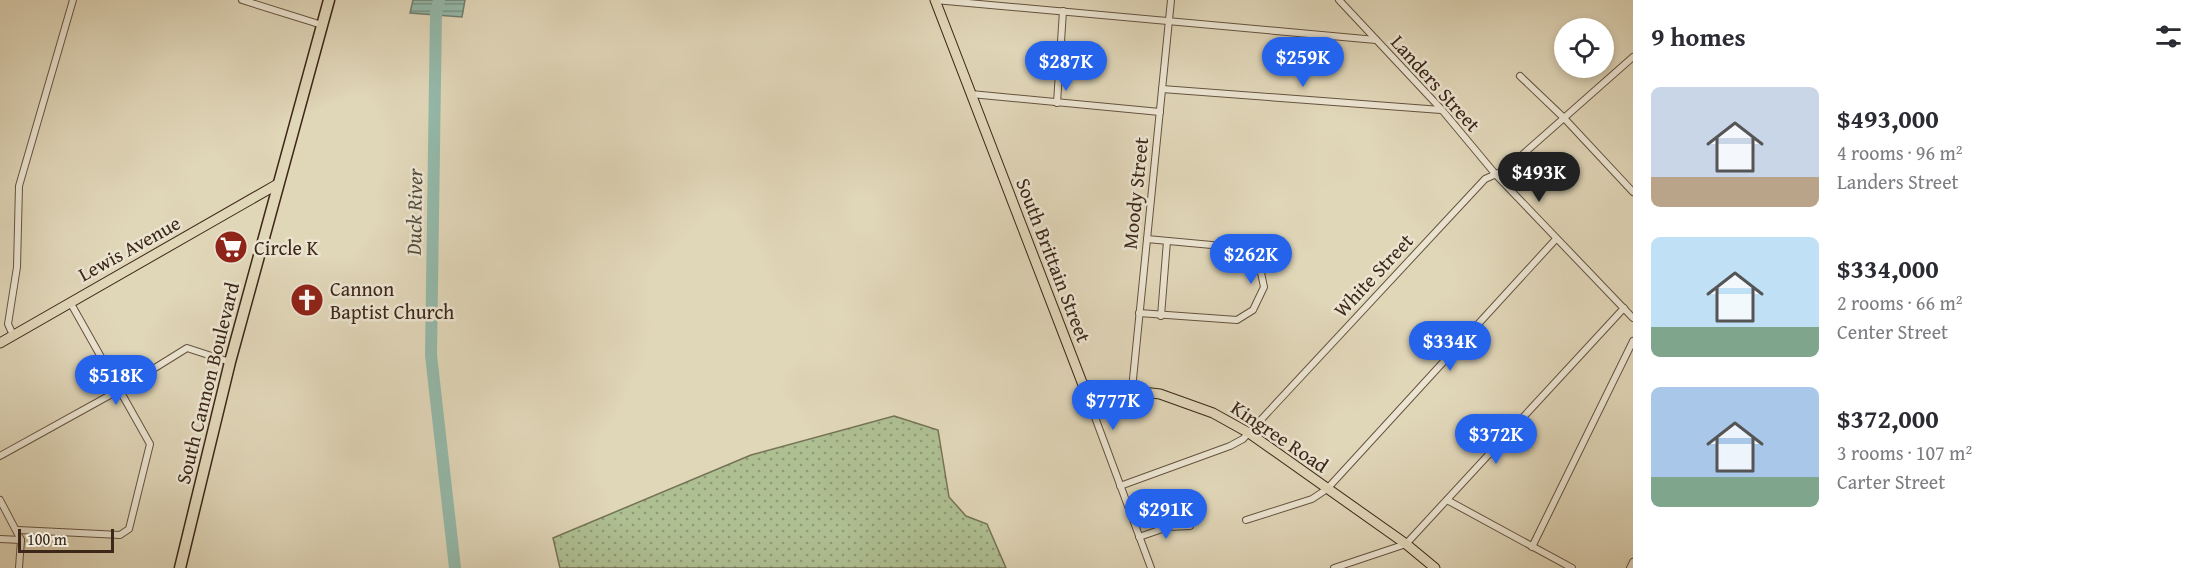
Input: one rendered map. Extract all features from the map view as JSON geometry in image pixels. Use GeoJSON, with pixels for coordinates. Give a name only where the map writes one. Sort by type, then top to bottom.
{"type":"FeatureCollection","features":[{"type":"Feature","properties":{"kind":"highway","name":"South Cannon Boulevard"},"geometry":{"type":"LineString","coordinates":[[180,568],[276,185],[329,0]]}},
{"type":"Feature","properties":{"kind":"main road","name":"South Brittain Street"},"geometry":{"type":"LineString","coordinates":[[935,0],[1083,385]]}},
{"type":"Feature","properties":{"kind":"main road","name":"Lewis Avenue"},"geometry":{"type":"LineString","coordinates":[[0,343],[276,185]]}},
{"type":"Feature","properties":{"kind":"main road","name":"Kingree Road"},"geometry":{"type":"LineString","coordinates":[[1083,385],[1160,394],[1197,406],[1249,433],[1406,544],[1435,568]]}},
{"type":"Feature","properties":{"kind":"street"},"geometry":{"type":"LineString","coordinates":[[13,335],[8,324],[17,267],[19,186],[74,0]]}},
{"type":"Feature","properties":{"kind":"street"},"geometry":{"type":"LineString","coordinates":[[242,0],[322,25]]}},
{"type":"Feature","properties":{"kind":"street"},"geometry":{"type":"LineString","coordinates":[[935,0],[1376,40]]}},
{"type":"Feature","properties":{"kind":"street","name":"Moody Street"},"geometry":{"type":"LineString","coordinates":[[1132,390],[1171,0]]}},
{"type":"Feature","properties":{"kind":"street","name":"Landers Street"},"geometry":{"type":"LineString","coordinates":[[1339,0],[1442,110],[1497,176],[1633,318]]}},
{"type":"Feature","properties":{"kind":"street"},"geometry":{"type":"LineString","coordinates":[[1057,103],[1063,11]]}},
{"type":"Feature","properties":{"kind":"street","name":"White Street"},"geometry":{"type":"LineString","coordinates":[[1120,486],[1230,446],[1249,433],[1485,179],[1497,176],[1633,57]]}},
{"type":"Feature","properties":{"kind":"street"},"geometry":{"type":"LineString","coordinates":[[1520,76],[1564,118],[1633,192]]}},
{"type":"Feature","properties":{"kind":"street"},"geometry":{"type":"LineString","coordinates":[[1162,89],[1442,110]]}},
{"type":"Feature","properties":{"kind":"street"},"geometry":{"type":"LineString","coordinates":[[971,94],[1160,112]]}},
{"type":"Feature","properties":{"kind":"street"},"geometry":{"type":"LineString","coordinates":[[1139,313],[1229,321],[1246,316],[1258,304],[1261,296],[1262,269],[1250,251],[1236,245],[1147,239]]}},
{"type":"Feature","properties":{"kind":"street"},"geometry":{"type":"LineString","coordinates":[[1246,520],[1312,499],[1327,489],[1556,239]]}},
{"type":"Feature","properties":{"kind":"street"},"geometry":{"type":"LineString","coordinates":[[1161,315],[1167,241]]}},
{"type":"Feature","properties":{"kind":"street"},"geometry":{"type":"LineString","coordinates":[[1250,251],[1262,245],[1279,247],[1279,252],[1262,269]]}},
{"type":"Feature","properties":{"kind":"street"},"geometry":{"type":"LineString","coordinates":[[18,530],[120,535],[129,529],[150,444],[121,389],[70,303]]}},
{"type":"Feature","properties":{"kind":"street"},"geometry":{"type":"LineString","coordinates":[[1334,568],[1406,544],[1624,308]]}},
{"type":"Feature","properties":{"kind":"street"},"geometry":{"type":"LineString","coordinates":[[1532,547],[1633,341]]}},
{"type":"Feature","properties":{"kind":"street"},"geometry":{"type":"LineString","coordinates":[[0,456],[121,389],[187,348],[230,362]]}},
{"type":"Feature","properties":{"kind":"street","name":"South Brittain Street"},"geometry":{"type":"LineString","coordinates":[[1083,385],[1151,568]]}},
{"type":"Feature","properties":{"kind":"street"},"geometry":{"type":"LineString","coordinates":[[0,500],[18,530],[21,540],[19,568]]}},
{"type":"Feature","properties":{"kind":"street"},"geometry":{"type":"LineString","coordinates":[[1447,500],[1572,568]]}},
{"type":"Feature","properties":{"kind":"street"},"geometry":{"type":"LineString","coordinates":[[1139,537],[1167,527],[1190,526]]}},
{"type":"Feature","properties":{"kind":"street"},"geometry":{"type":"LineString","coordinates":[[0,539],[21,540]]}},
{"type":"Feature","properties":{"kind":"street"},"geometry":{"type":"LineString","coordinates":[[1630,568],[1633,562]]}},
{"type":"Feature","properties":{"kind":"shaded area"},"geometry":{"type":"Polygon","coordinates":[[[413,0],[465,0],[462,17],[410,13],[413,0]]]}},
{"type":"Feature","properties":{"kind":"shaded area"},"geometry":{"type":"Polygon","coordinates":[[[894,416],[938,430],[949,497],[966,516],[987,524],[1006,568],[560,568],[553,538],[751,455],[894,416]]]}},
{"type":"Feature","properties":{"kind":"waterway","name":"Duck River"},"geometry":{"type":"LineString","coordinates":[[439,0],[436,13],[431,355],[455,568]]}},
{"type":"Feature","properties":{"kind":"place","name":"Circle K"},"geometry":{"type":"Point","coordinates":[231,247]}},
{"type":"Feature","properties":{"kind":"place","name":"Cannon Baptist Church"},"geometry":{"type":"Point","coordinates":[307,300]}}]}
